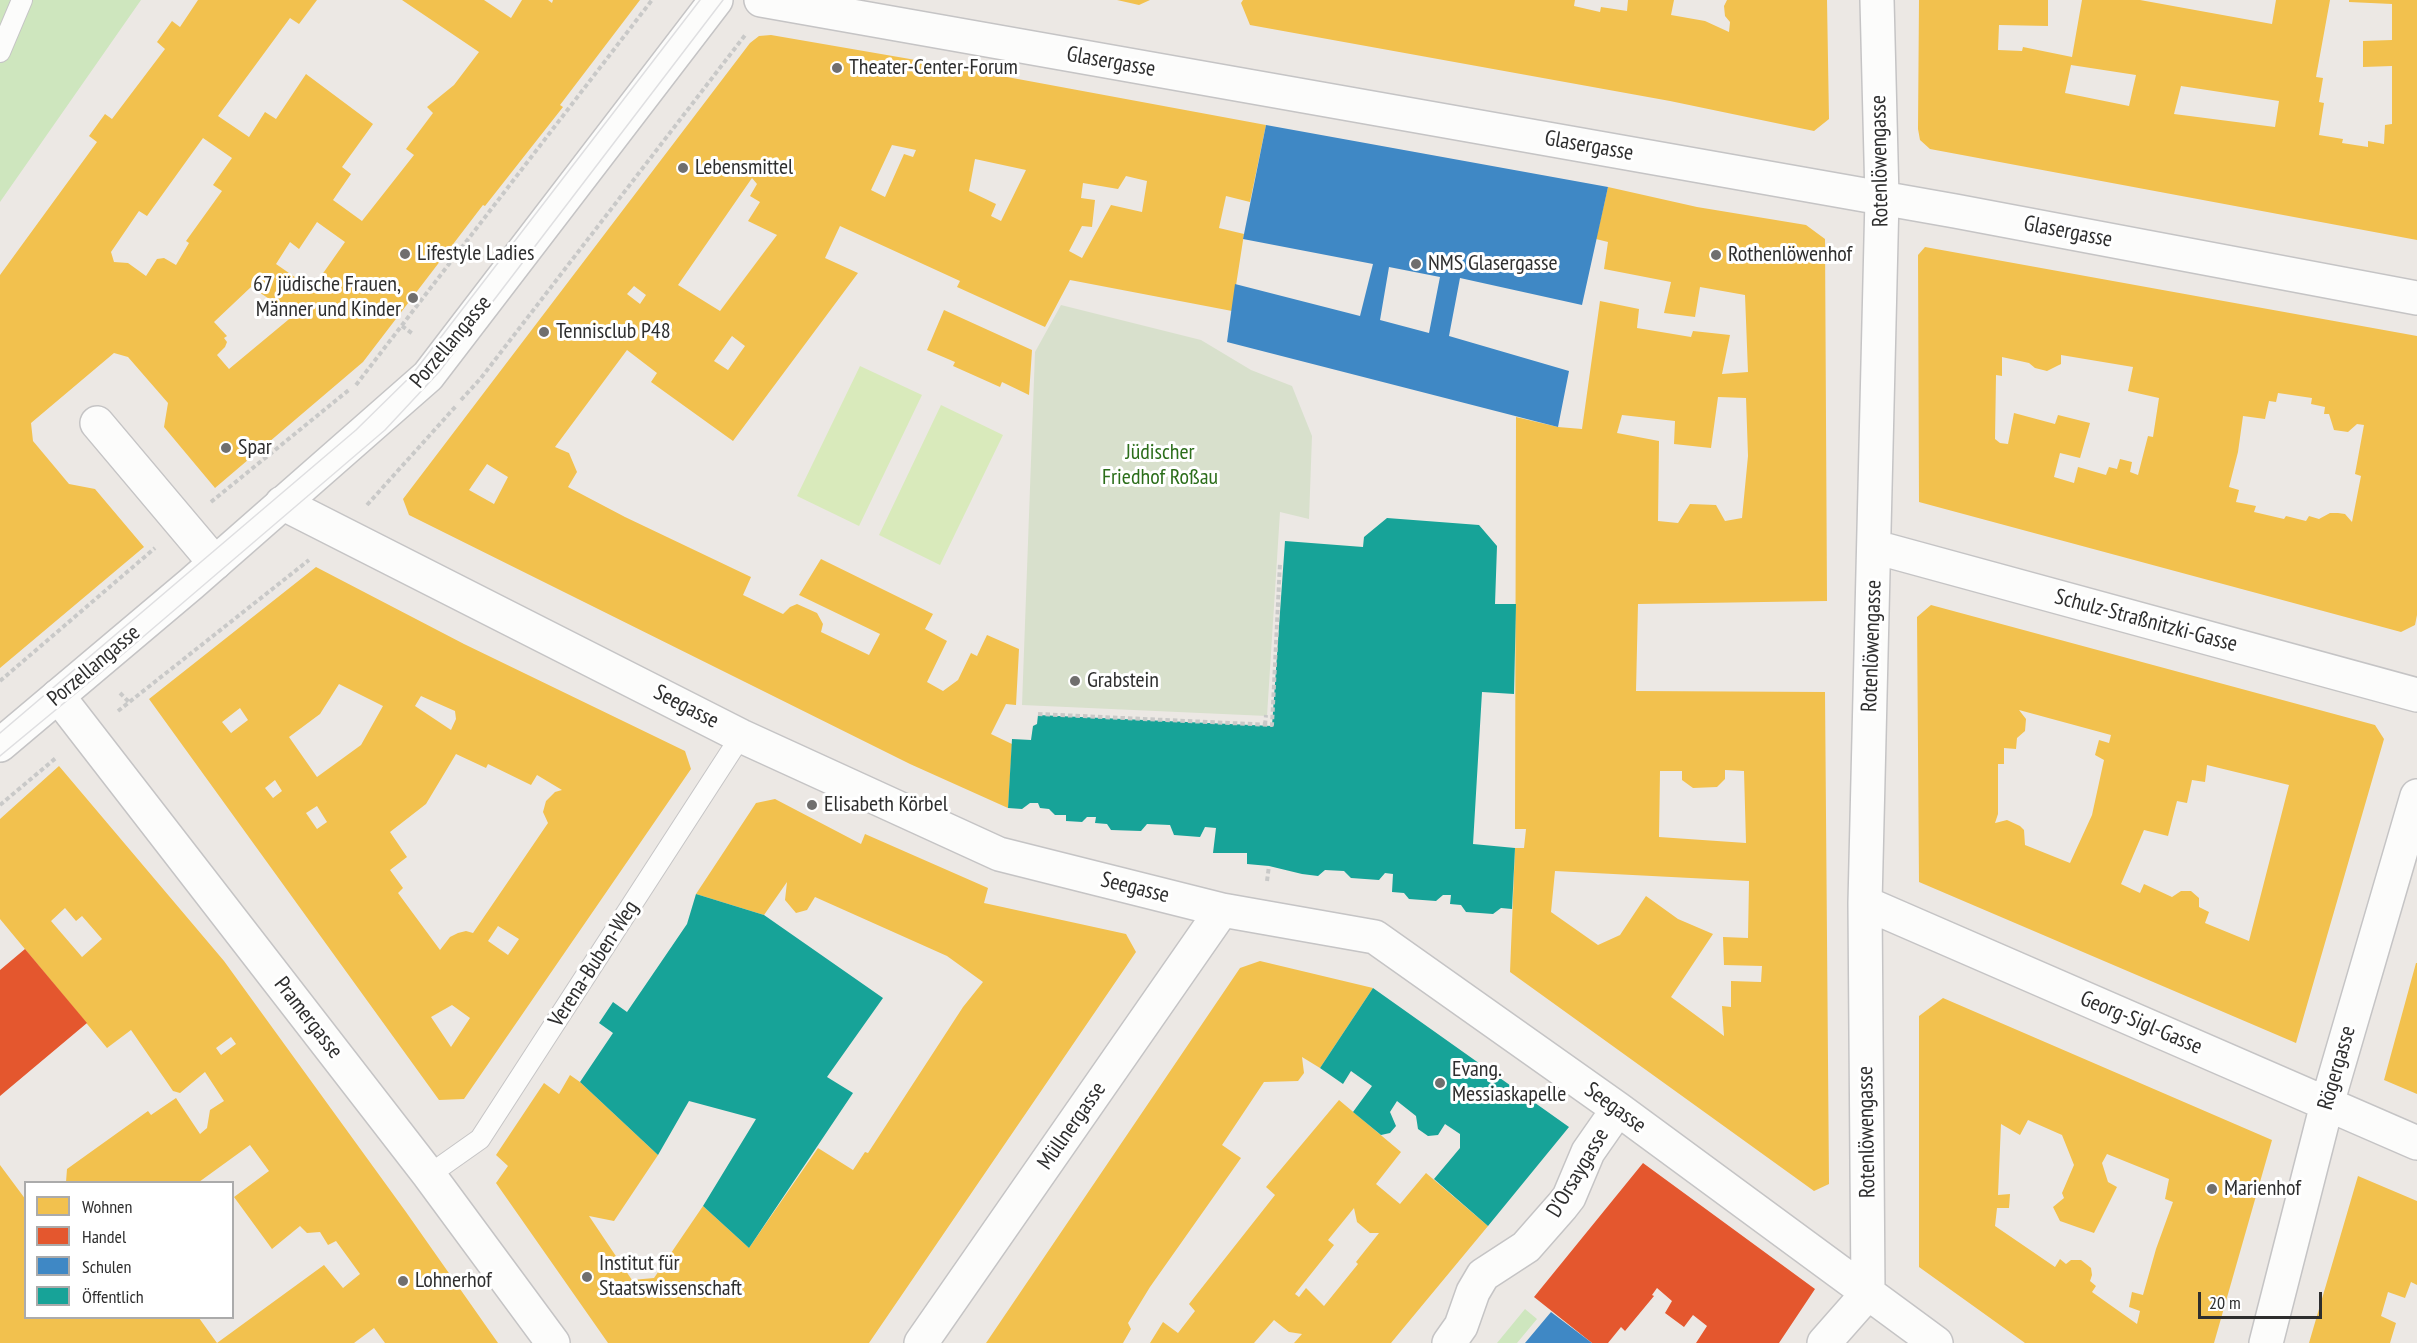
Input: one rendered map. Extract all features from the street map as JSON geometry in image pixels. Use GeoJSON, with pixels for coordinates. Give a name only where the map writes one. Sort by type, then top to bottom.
{"type":"FeatureCollection","features":[{"type":"Feature","properties":{"kind":"street","name":"Porzellangasse"},"geometry":{"type":"LineString","coordinates":[[0,745],[215,563],[428,376],[716,0]]}},
{"type":"Feature","properties":{"kind":"street","name":"Rotenlöwengasse"},"geometry":{"type":"LineString","coordinates":[[1868,1293],[1865,903],[1882,198],[1877,0]]}},
{"type":"Feature","properties":{"kind":"street","name":"Glasergasse"},"geometry":{"type":"LineString","coordinates":[[766,1],[1882,198],[2417,298]]}},
{"type":"Feature","properties":{"kind":"street"},"geometry":{"type":"LineString","coordinates":[[97,423],[215,563]]}},
{"type":"Feature","properties":{"kind":"street","name":"Seegasse"},"geometry":{"type":"LineString","coordinates":[[282,503],[741,736],[999,854],[1222,910],[1375,937],[1618,1109],[1936,1343]]}},
{"type":"Feature","properties":{"kind":"street","name":"Schulz-Straßnitzki-Gasse"},"geometry":{"type":"LineString","coordinates":[[1875,547],[2417,695]]}},
{"type":"Feature","properties":{"kind":"street","name":"Pramergasse"},"geometry":{"type":"LineString","coordinates":[[58,696],[429,1175],[553,1343]]}},
{"type":"Feature","properties":{"kind":"street","name":"Rögergasse"},"geometry":{"type":"LineString","coordinates":[[2266,1343],[2327,1104],[2417,796]]}},
{"type":"Feature","properties":{"kind":"street","name":"Georg-Sigl-Gasse"},"geometry":{"type":"LineString","coordinates":[[1865,903],[2417,1143]]}},
{"type":"Feature","properties":{"kind":"street","name":"Müllnergasse"},"geometry":{"type":"LineString","coordinates":[[921,1343],[1222,910]]}},
{"type":"Feature","properties":{"kind":"street","name":"D'Orsaygasse"},"geometry":{"type":"LineString","coordinates":[[1449,1343],[1461,1326],[1473,1292],[1483,1275],[1526,1247],[1562,1206],[1569,1197],[1588,1152],[1618,1109]]}},
{"type":"Feature","properties":{"kind":"street"},"geometry":{"type":"LineString","coordinates":[[1824,1343],[1868,1293]]}},
{"type":"Feature","properties":{"kind":"lane"},"geometry":{"type":"LineString","coordinates":[[0,52],[22,0]]}},
{"type":"Feature","properties":{"kind":"lane","name":"Verena-Buben-Weg"},"geometry":{"type":"LineString","coordinates":[[429,1175],[480,1139],[741,736]]}},
{"type":"Feature","properties":{"kind":"path"},"geometry":{"type":"LineString","coordinates":[[0,681],[183,525],[356,384],[652,0]]}},
{"type":"Feature","properties":{"kind":"path"},"geometry":{"type":"LineString","coordinates":[[364,508],[481,378],[766,1]]}},
{"type":"Feature","properties":{"kind":"path"},"geometry":{"type":"LineString","coordinates":[[0,805],[88,732],[130,703],[311,559]]}},
{"type":"Feature","properties":{"kind":"path"},"geometry":{"type":"LineString","coordinates":[[1038,714],[1272,725],[1280,563]]}},
{"type":"Feature","properties":{"kind":"path"},"geometry":{"type":"LineString","coordinates":[[1265,725],[1266,715]]}},
{"type":"Feature","properties":{"kind":"green space"},"geometry":{"type":"Polygon","coordinates":[[[0,0],[141,0],[0,202],[0,0]]]}},
{"type":"Feature","properties":{"kind":"green space","name":"Jüdischer Friedhof Roßau"},"geometry":{"type":"Polygon","coordinates":[[[1061,305],[1201,340],[1251,370],[1292,386],[1312,436],[1309,519],[1280,512],[1267,716],[1022,705],[1035,352],[1061,305]]]}},
{"type":"Feature","properties":{"kind":"green space"},"geometry":{"type":"Polygon","coordinates":[[[860,366],[922,395],[859,526],[797,496],[860,366]]]}},
{"type":"Feature","properties":{"kind":"green space"},"geometry":{"type":"Polygon","coordinates":[[[941,405],[1003,435],[940,565],[879,535],[941,405]]]}},
{"type":"Feature","properties":{"kind":"green space"},"geometry":{"type":"Polygon","coordinates":[[[1525,1309],[1537,1319],[1517,1343],[1497,1343],[1525,1309]]]}},
{"type":"Feature","properties":{"kind":"building: Wohnen"},"geometry":{"type":"Polygon","coordinates":[[[198,0],[317,0],[299,24],[290,18],[218,116],[249,137],[265,112],[276,119],[306,74],[373,124],[342,167],[351,174],[333,200],[362,221],[414,155],[406,149],[433,113],[427,107],[454,85],[479,52],[402,0],[484,0],[511,18],[522,0],[548,0],[552,3],[553,0],[640,0],[560,105],[563,107],[485,206],[483,205],[363,362],[215,488],[164,427],[168,403],[128,357],[114,353],[31,423],[33,441],[69,484],[95,489],[144,547],[0,668],[0,275],[97,142],[89,136],[105,114],[112,119],[165,49],[157,42],[172,21],[180,27],[198,0]],[[203,138],[147,216],[139,211],[111,252],[114,262],[128,263],[146,276],[157,259],[164,258],[176,265],[189,243],[186,241],[222,191],[213,185],[232,158],[203,138]],[[317,222],[299,249],[290,242],[276,264],[312,289],[345,242],[317,222]],[[251,287],[214,322],[227,336],[224,338],[227,342],[225,347],[217,355],[229,369],[294,315],[251,287]]]}},
{"type":"Feature","properties":{"kind":"building: Wohnen"},"geometry":{"type":"Polygon","coordinates":[[[1117,0],[1150,0],[1139,5],[1117,0]]]}},
{"type":"Feature","properties":{"kind":"building: Wohnen"},"geometry":{"type":"Polygon","coordinates":[[[1243,0],[1575,0],[1574,6],[1600,12],[1601,7],[1627,11],[1628,0],[1674,0],[1671,15],[1705,21],[1729,32],[1730,22],[1725,16],[1724,6],[1727,0],[1827,0],[1829,119],[1814,131],[1670,101],[1250,25],[1241,3],[1243,0]]]}},
{"type":"Feature","properties":{"kind":"building: Wohnen"},"geometry":{"type":"Polygon","coordinates":[[[1919,0],[2048,0],[2048,26],[1999,25],[1998,50],[2022,51],[2023,47],[2072,57],[2082,0],[2140,0],[2272,24],[2276,0],[2330,0],[2316,77],[2323,78],[2319,102],[2324,103],[2319,135],[2343,139],[2342,143],[2368,147],[2368,141],[2384,144],[2385,125],[2392,124],[2392,66],[2363,67],[2363,41],[2392,40],[2392,4],[2349,2],[2349,0],[2417,0],[2417,240],[1930,149],[1920,140],[1918,129],[1919,0]],[[2071,65],[2065,93],[2129,106],[2136,75],[2071,65]],[[2181,86],[2174,114],[2275,127],[2279,101],[2181,86]]]}},
{"type":"Feature","properties":{"kind":"building: Wohnen"},"geometry":{"type":"Polygon","coordinates":[[[771,35],[910,59],[1266,125],[1250,202],[1226,196],[1219,228],[1244,234],[1232,311],[1070,280],[1045,327],[957,287],[960,281],[840,226],[825,258],[858,273],[733,441],[651,382],[657,373],[627,350],[555,447],[569,453],[577,472],[568,487],[751,577],[743,595],[783,614],[797,604],[817,613],[823,624],[821,632],[869,655],[880,634],[799,595],[821,559],[933,614],[925,629],[947,641],[927,682],[943,691],[958,680],[971,653],[977,656],[987,635],[1019,649],[1016,705],[1006,704],[991,734],[1012,744],[1008,808],[910,764],[409,515],[403,499],[750,43],[759,36],[771,35]],[[892,145],[871,190],[885,197],[904,154],[913,157],[916,150],[892,145]],[[975,159],[969,191],[996,204],[991,216],[1001,221],[1026,170],[975,159]],[[1126,176],[1118,189],[1083,183],[1081,198],[1095,200],[1092,227],[1082,226],[1069,251],[1082,258],[1111,205],[1142,212],[1147,181],[1126,176]],[[752,178],[678,285],[720,311],[777,235],[748,221],[760,202],[750,196],[757,184],[752,178]],[[634,286],[627,294],[640,304],[646,295],[634,286]],[[732,336],[714,361],[728,370],[745,346],[732,336]],[[487,464],[469,490],[494,504],[508,477],[487,464]]]}},
{"type":"Feature","properties":{"kind":"building: Wohnen"},"geometry":{"type":"Polygon","coordinates":[[[1608,187],[1697,207],[1806,225],[1825,239],[1827,601],[1638,604],[1636,691],[1825,692],[1829,1184],[1814,1191],[1510,972],[1515,848],[1524,848],[1526,829],[1515,829],[1516,417],[1558,427],[1582,429],[1600,301],[1639,309],[1637,328],[1691,337],[1693,331],[1730,335],[1722,374],[1748,372],[1745,295],[1700,287],[1695,317],[1664,313],[1671,282],[1604,269],[1608,242],[1596,239],[1608,187]],[[1718,397],[1711,448],[1674,444],[1675,421],[1622,415],[1617,433],[1659,441],[1658,521],[1678,523],[1690,504],[1716,505],[1725,521],[1742,518],[1748,456],[1746,398],[1718,397]],[[1725,770],[1725,779],[1717,787],[1693,788],[1682,780],[1682,771],[1660,771],[1659,837],[1746,843],[1744,771],[1725,770]],[[1555,871],[1551,912],[1598,945],[1620,935],[1646,896],[1678,919],[1713,934],[1671,997],[1724,1036],[1722,1006],[1731,1007],[1731,981],[1761,982],[1762,966],[1724,965],[1723,937],[1748,938],[1749,881],[1555,871]]]}},
{"type":"Feature","properties":{"kind":"building: Wohnen"},"geometry":{"type":"Polygon","coordinates":[[[1925,247],[2417,336],[2417,615],[2415,625],[2401,632],[1919,502],[1918,255],[1925,247]],[[2061,355],[2061,364],[2047,371],[2035,368],[2029,363],[2002,357],[2002,376],[1996,375],[1995,439],[2000,443],[2008,444],[2014,413],[2055,424],[2058,415],[2090,423],[2080,458],[2060,453],[2054,477],[2074,483],[2078,467],[2106,475],[2109,467],[2117,469],[2120,459],[2132,462],[2130,472],[2138,475],[2148,436],[2153,437],[2159,398],[2128,391],[2133,367],[2061,355]],[[2278,393],[2276,402],[2269,401],[2265,419],[2243,416],[2238,452],[2229,487],[2239,490],[2236,502],[2256,506],[2254,512],[2284,519],[2286,516],[2306,521],[2309,516],[2319,519],[2330,513],[2338,513],[2345,514],[2352,522],[2361,476],[2355,474],[2364,425],[2357,424],[2348,432],[2334,430],[2329,414],[2324,414],[2325,407],[2311,404],[2312,398],[2278,393]]]}},
{"type":"Feature","properties":{"kind":"building: Wohnen"},"geometry":{"type":"Polygon","coordinates":[[[944,310],[1032,350],[1029,395],[1002,382],[1000,387],[953,366],[955,362],[927,350],[944,310]]]}},
{"type":"Feature","properties":{"kind":"building: Wohnen"},"geometry":{"type":"Polygon","coordinates":[[[316,567],[464,644],[685,751],[691,769],[464,1099],[439,1100],[149,699],[316,567]],[[339,684],[320,714],[289,737],[317,777],[361,745],[383,706],[339,684]],[[421,696],[415,706],[451,730],[456,719],[455,711],[421,696]],[[240,708],[222,722],[231,733],[248,720],[240,708]],[[456,754],[426,804],[390,832],[407,857],[390,870],[403,888],[398,893],[440,950],[450,937],[466,931],[473,933],[548,823],[543,812],[546,801],[555,792],[562,790],[537,775],[531,785],[488,764],[486,768],[456,754]],[[275,780],[265,788],[273,798],[282,791],[275,780]],[[317,806],[306,813],[317,829],[327,822],[317,806]],[[498,926],[488,941],[508,955],[519,939],[498,926]],[[452,1005],[431,1017],[451,1047],[470,1018],[452,1005]]]}},
{"type":"Feature","properties":{"kind":"building: Wohnen"},"geometry":{"type":"Polygon","coordinates":[[[1931,605],[2375,725],[2384,739],[2296,1043],[1919,882],[1917,617],[1931,605]],[[2019,710],[2026,719],[2025,731],[2017,738],[2016,749],[2004,748],[2004,764],[1998,764],[1998,814],[1995,823],[2007,820],[2020,826],[2024,830],[2025,845],[2070,863],[2092,815],[2104,760],[2095,755],[2099,740],[2109,743],[2111,735],[2019,710]],[[2207,765],[2205,782],[2192,780],[2187,803],[2177,801],[2168,836],[2144,830],[2121,884],[2140,893],[2144,884],[2172,897],[2181,891],[2191,891],[2199,898],[2199,907],[2209,912],[2205,923],[2249,941],[2289,785],[2207,765]]]}},
{"type":"Feature","properties":{"kind":"building: Wohnen"},"geometry":{"type":"Polygon","coordinates":[[[59,766],[224,961],[498,1343],[385,1343],[374,1328],[354,1343],[217,1343],[324,1265],[343,1288],[360,1274],[336,1241],[328,1245],[320,1232],[307,1233],[300,1226],[272,1249],[234,1197],[269,1171],[250,1145],[200,1181],[66,1181],[67,1169],[148,1111],[151,1115],[176,1098],[200,1134],[207,1128],[210,1110],[224,1101],[205,1072],[180,1093],[173,1091],[131,1030],[107,1048],[0,919],[0,819],[59,766]],[[65,908],[51,921],[82,957],[102,939],[82,916],[76,921],[65,908]],[[231,1037],[216,1048],[221,1055],[236,1044],[231,1037]]]}},
{"type":"Feature","properties":{"kind":"building: Wohnen"},"geometry":{"type":"Polygon","coordinates":[[[775,799],[861,844],[865,834],[988,888],[984,903],[1126,934],[1136,952],[869,1343],[608,1343],[496,1183],[508,1166],[496,1155],[544,1083],[559,1094],[570,1075],[658,1155],[614,1221],[589,1216],[632,1280],[654,1278],[703,1206],[749,1248],[818,1148],[853,1170],[865,1152],[868,1153],[963,1007],[983,982],[947,956],[815,897],[807,910],[796,913],[785,900],[787,882],[764,915],[696,894],[756,803],[775,799]]]}},
{"type":"Feature","properties":{"kind":"building: Wohnen"},"geometry":{"type":"Polygon","coordinates":[[[1260,961],[1373,988],[1320,1068],[1302,1057],[1304,1073],[1298,1081],[1264,1082],[1222,1145],[1241,1158],[1150,1287],[1128,1323],[1131,1329],[1123,1343],[986,1343],[1240,968],[1260,961]]]}},
{"type":"Feature","properties":{"kind":"building: Wohnen"},"geometry":{"type":"Polygon","coordinates":[[[2417,963],[2417,1094],[2384,1080],[2417,963]]]}},
{"type":"Feature","properties":{"kind":"building: Wohnen"},"geometry":{"type":"Polygon","coordinates":[[[1943,998],[2272,1140],[2214,1343],[2025,1343],[1919,1267],[1919,1016],[1943,998]],[[2028,1120],[2020,1135],[2001,1124],[1998,1195],[2010,1194],[2009,1208],[1997,1208],[1995,1226],[2055,1267],[2060,1259],[2066,1264],[2071,1260],[2081,1260],[2091,1268],[2090,1281],[2096,1286],[2092,1292],[2137,1324],[2140,1311],[2129,1307],[2132,1292],[2143,1295],[2173,1202],[2165,1199],[2169,1179],[2107,1154],[2102,1163],[2108,1182],[2117,1187],[2094,1233],[2060,1221],[2053,1207],[2064,1198],[2062,1193],[2074,1165],[2062,1135],[2028,1120]]]}},
{"type":"Feature","properties":{"kind":"building: Wohnen"},"geometry":{"type":"Polygon","coordinates":[[[1339,1100],[1401,1152],[1376,1184],[1400,1204],[1426,1173],[1488,1226],[1391,1343],[1294,1343],[1302,1334],[1289,1332],[1274,1320],[1254,1343],[1150,1343],[1163,1322],[1178,1333],[1195,1311],[1189,1304],[1275,1195],[1266,1187],[1339,1100]],[[1354,1208],[1328,1240],[1334,1245],[1295,1294],[1299,1297],[1306,1288],[1324,1306],[1358,1264],[1356,1262],[1379,1233],[1370,1233],[1357,1222],[1354,1208]]]}},
{"type":"Feature","properties":{"kind":"building: Wohnen"},"geometry":{"type":"Polygon","coordinates":[[[0,1165],[24,1197],[24,1319],[200,1319],[217,1343],[0,1343],[0,1165]]]}},
{"type":"Feature","properties":{"kind":"building: Wohnen"},"geometry":{"type":"Polygon","coordinates":[[[2358,1176],[2417,1201],[2417,1285],[2411,1282],[2405,1298],[2388,1292],[2381,1316],[2396,1323],[2390,1343],[2309,1343],[2358,1176]]]}},
{"type":"Feature","properties":{"kind":"building: Handel"},"geometry":{"type":"Polygon","coordinates":[[[25,949],[87,1023],[0,1096],[0,970],[25,949]]]}},
{"type":"Feature","properties":{"kind":"building: Handel"},"geometry":{"type":"Polygon","coordinates":[[[1643,1163],[1815,1289],[1779,1343],[1696,1343],[1707,1326],[1693,1315],[1684,1327],[1665,1313],[1672,1301],[1657,1288],[1652,1295],[1654,1296],[1625,1331],[1621,1327],[1608,1343],[1592,1343],[1534,1297],[1643,1163]]]}},
{"type":"Feature","properties":{"kind":"building: Schulen","name":"NMS Glasergasse"},"geometry":{"type":"Polygon","coordinates":[[[1266,125],[1608,187],[1582,305],[1460,278],[1449,336],[1569,371],[1558,427],[1227,342],[1235,284],[1360,316],[1373,264],[1243,239],[1266,125]],[[1389,267],[1380,320],[1429,333],[1440,277],[1389,267]]]}},
{"type":"Feature","properties":{"kind":"building: Schulen"},"geometry":{"type":"Polygon","coordinates":[[[1551,1312],[1592,1343],[1525,1343],[1551,1312]]]}},
{"type":"Feature","properties":{"kind":"building: Öffentlich"},"geometry":{"type":"Polygon","coordinates":[[[1387,518],[1479,525],[1497,546],[1495,604],[1516,604],[1514,694],[1482,692],[1473,844],[1515,848],[1512,909],[1501,908],[1493,914],[1466,912],[1461,905],[1450,904],[1451,895],[1443,895],[1436,901],[1409,899],[1404,893],[1392,892],[1393,874],[1385,873],[1379,880],[1351,878],[1344,871],[1325,870],[1318,876],[1247,864],[1247,853],[1213,853],[1216,828],[1205,827],[1200,837],[1174,835],[1170,825],[1147,824],[1141,831],[1111,830],[1107,824],[1095,823],[1096,817],[1087,817],[1082,822],[1066,821],[1066,815],[1055,815],[1049,809],[1040,808],[1038,803],[1030,803],[1022,809],[1008,808],[1012,739],[1031,740],[1033,726],[1037,724],[1038,715],[1272,726],[1285,541],[1363,547],[1364,537],[1387,518]]]}},
{"type":"Feature","properties":{"kind":"building: Öffentlich"},"geometry":{"type":"Polygon","coordinates":[[[696,894],[764,915],[883,998],[827,1077],[853,1093],[749,1248],[703,1206],[756,1119],[689,1101],[658,1155],[580,1082],[613,1033],[599,1023],[613,1002],[627,1012],[687,924],[696,894]]]}},
{"type":"Feature","properties":{"kind":"building: Öffentlich"},"geometry":{"type":"Polygon","coordinates":[[[1373,988],[1569,1127],[1488,1226],[1434,1179],[1460,1148],[1460,1134],[1445,1124],[1438,1135],[1428,1136],[1418,1129],[1416,1116],[1397,1101],[1390,1112],[1396,1126],[1390,1133],[1381,1135],[1353,1112],[1372,1086],[1351,1071],[1343,1084],[1320,1068],[1373,988]]]}},
{"type":"Feature","properties":{"kind":"tram line"},"geometry":{"type":"LineString","coordinates":[[0,733],[356,430],[411,376],[700,0]]}},
{"type":"Feature","properties":{"kind":"tram line"},"geometry":{"type":"LineString","coordinates":[[0,756],[385,430],[439,372],[723,0]]}},
{"type":"Feature","properties":{"kind":"place","name":"Theater-Center-Forum"},"geometry":{"type":"Point","coordinates":[837,68]}},
{"type":"Feature","properties":{"kind":"place","name":"Lebensmittel"},"geometry":{"type":"Point","coordinates":[683,168]}},
{"type":"Feature","properties":{"kind":"place","name":"Lifestyle Ladies"},"geometry":{"type":"Point","coordinates":[405,254]}},
{"type":"Feature","properties":{"kind":"place","name":"Rothenlöwenhof"},"geometry":{"type":"Point","coordinates":[1716,255]}},
{"type":"Feature","properties":{"kind":"place","name":"NMS Glasergasse"},"geometry":{"type":"Point","coordinates":[1416,264]}},
{"type":"Feature","properties":{"kind":"place","name":"67 jüdische Frauen, Männer und Kinder"},"geometry":{"type":"Point","coordinates":[413,298]}},
{"type":"Feature","properties":{"kind":"place","name":"Tennisclub P48"},"geometry":{"type":"Point","coordinates":[544,332]}},
{"type":"Feature","properties":{"kind":"place","name":"Spar"},"geometry":{"type":"Point","coordinates":[226,448]}},
{"type":"Feature","properties":{"kind":"place","name":"Grabstein"},"geometry":{"type":"Point","coordinates":[1075,681]}},
{"type":"Feature","properties":{"kind":"place","name":"Elisabeth Körbel"},"geometry":{"type":"Point","coordinates":[812,805]}},
{"type":"Feature","properties":{"kind":"place","name":"Evang. Messiaskapelle"},"geometry":{"type":"Point","coordinates":[1440,1083]}},
{"type":"Feature","properties":{"kind":"place","name":"Marienhof"},"geometry":{"type":"Point","coordinates":[2212,1189]}},
{"type":"Feature","properties":{"kind":"place","name":"Institut für Staatswissenschaft"},"geometry":{"type":"Point","coordinates":[587,1277]}},
{"type":"Feature","properties":{"kind":"place","name":"Lohnerhof"},"geometry":{"type":"Point","coordinates":[403,1281]}}]}
